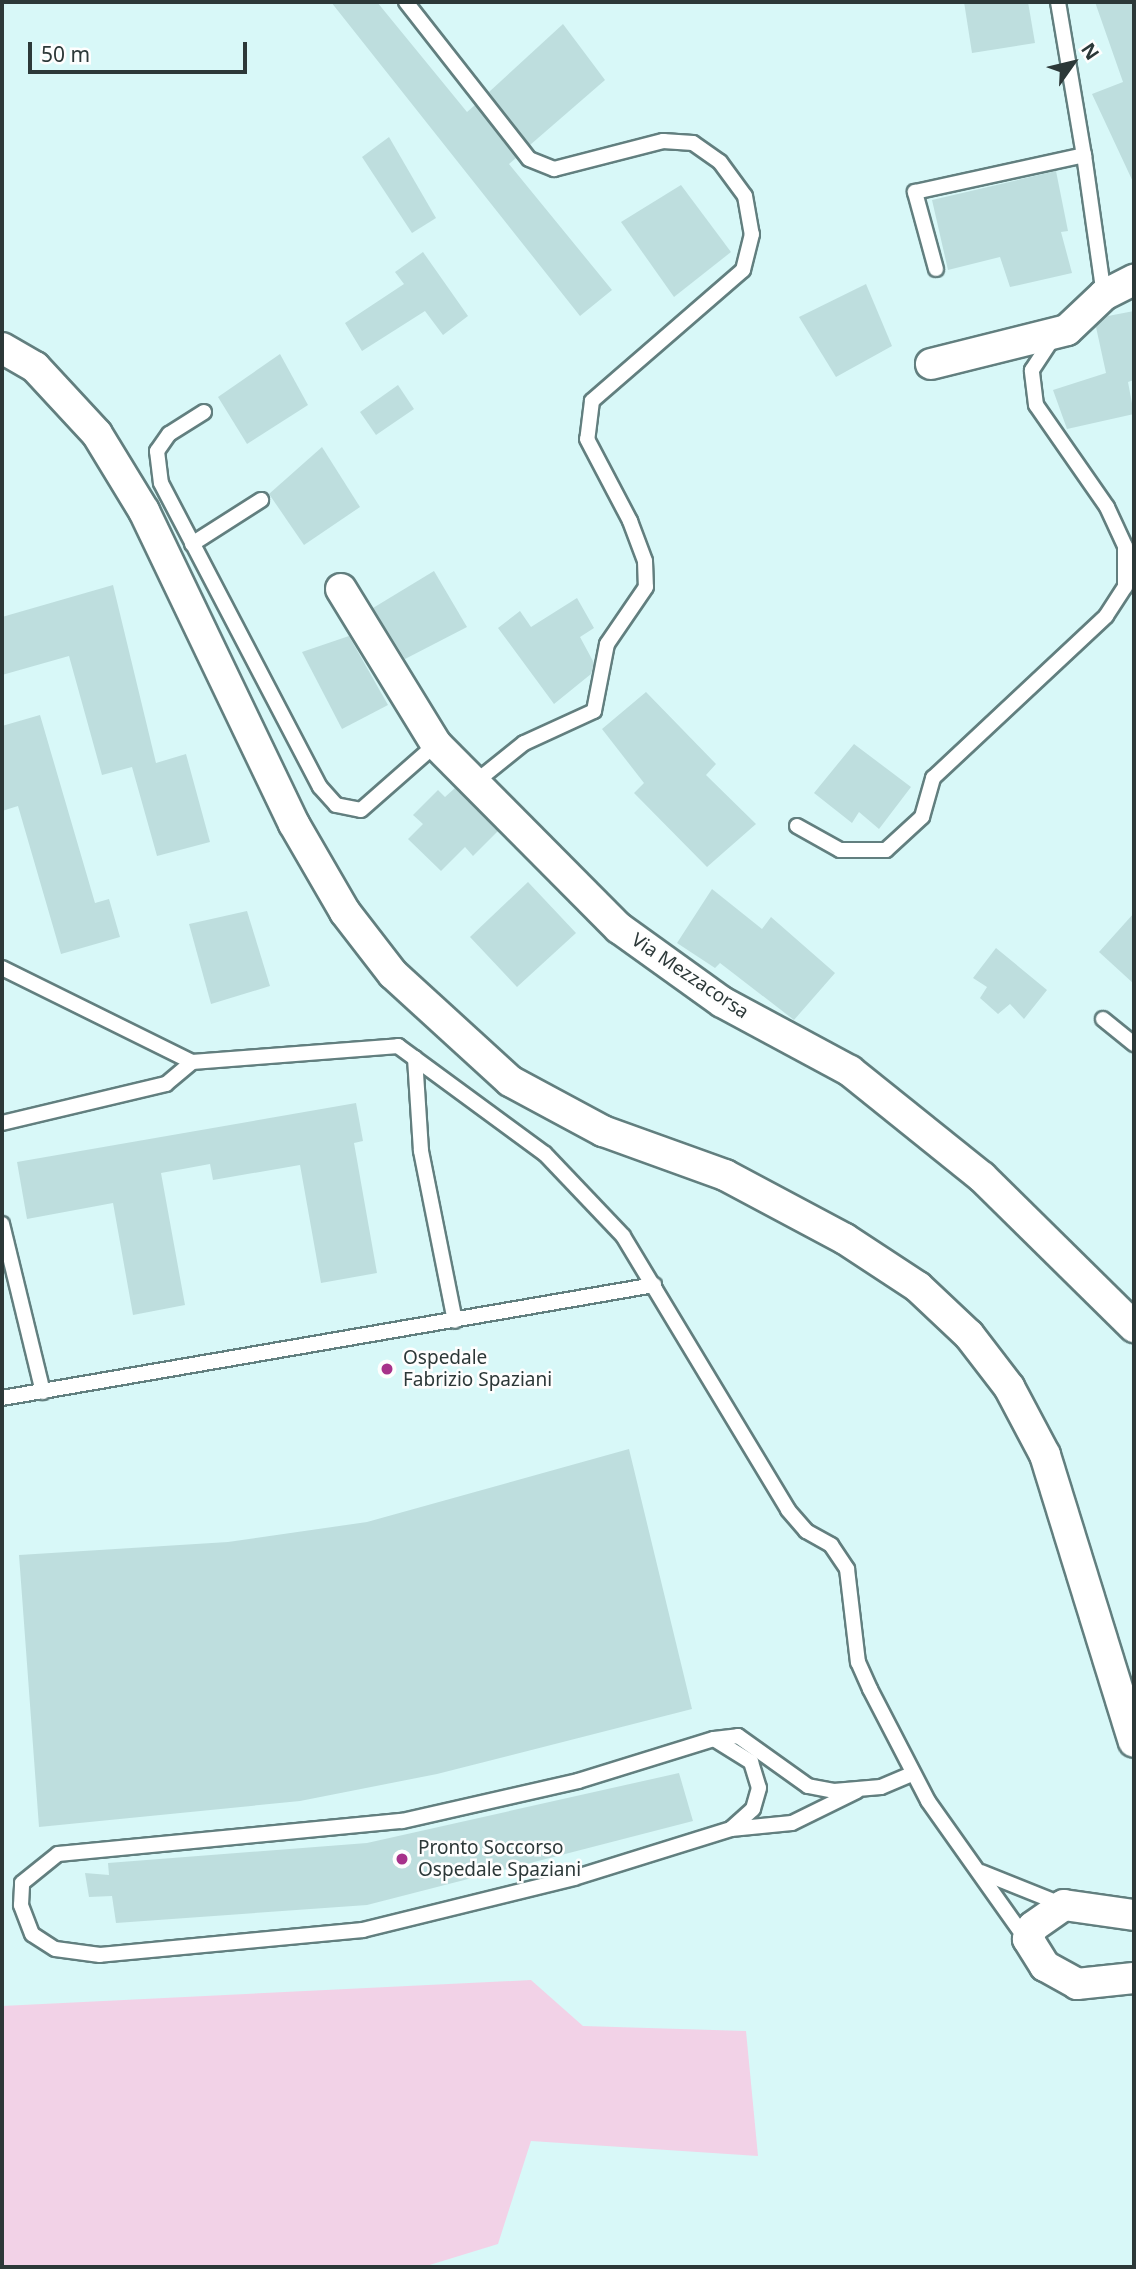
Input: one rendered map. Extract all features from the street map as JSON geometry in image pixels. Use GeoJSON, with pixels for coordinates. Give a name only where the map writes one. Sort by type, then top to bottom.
{"type":"FeatureCollection","features":[{"type":"Feature","properties":{"kind":"street"},"geometry":{"type":"LineString","coordinates":[[931,365],[1056,334],[1104,295],[1134,280]]}},
{"type":"Feature","properties":{"kind":"street"},"geometry":{"type":"LineString","coordinates":[[2,348],[35,367],[97,434],[144,511],[294,824],[345,912],[393,974],[510,1081],[603,1131],[725,1175],[845,1239],[918,1287],[969,1335],[1009,1387],[1045,1455],[1134,1742]]}},
{"type":"Feature","properties":{"kind":"street","name":"Via Mezzacorsa"},"geometry":{"type":"LineString","coordinates":[[341,589],[436,744],[473,784],[620,928],[722,1002],[850,1072],[982,1177],[1134,1327]]}},
{"type":"Feature","properties":{"kind":"street"},"geometry":{"type":"LineString","coordinates":[[1130,1912],[1064,1905],[1033,1927],[1028,1939],[1035,1955],[1077,1984],[1134,1978]]}},
{"type":"Feature","properties":{"kind":"lane"},"geometry":{"type":"LineString","coordinates":[[406,2],[529,159],[554,169],[663,141],[693,143],[720,162],[745,196],[752,234],[743,270],[592,401],[587,439],[630,521],[645,561],[646,587],[607,645],[594,711],[524,743],[473,784]]}},
{"type":"Feature","properties":{"kind":"lane"},"geometry":{"type":"LineString","coordinates":[[1058,2],[1104,295]]}},
{"type":"Feature","properties":{"kind":"lane"},"geometry":{"type":"LineString","coordinates":[[936,269],[915,192],[1084,155]]}},
{"type":"Feature","properties":{"kind":"lane"},"geometry":{"type":"LineString","coordinates":[[797,826],[840,849],[886,850],[922,817],[933,778],[1106,616],[1125,587],[1125,546],[1107,507],[1036,405],[1032,370],[1056,334]]}},
{"type":"Feature","properties":{"kind":"lane"},"geometry":{"type":"LineString","coordinates":[[204,412],[169,434],[157,450],[162,483],[320,788],[336,805],[360,810],[436,744]]}},
{"type":"Feature","properties":{"kind":"lane"},"geometry":{"type":"LineString","coordinates":[[192,544],[261,500]]}},
{"type":"Feature","properties":{"kind":"lane"},"geometry":{"type":"LineString","coordinates":[[2,968],[192,1062],[252,1062],[367,1044],[398,1046],[545,1154],[622,1236],[788,1510],[806,1531],[831,1545],[847,1569],[858,1662],[912,1774],[971,1868],[1000,1897],[1035,1955]]}},
{"type":"Feature","properties":{"kind":"lane"},"geometry":{"type":"LineString","coordinates":[[1103,1019],[1134,1044]]}},
{"type":"Feature","properties":{"kind":"lane"},"geometry":{"type":"LineString","coordinates":[[415,1058],[421,1152],[454,1321]]}},
{"type":"Feature","properties":{"kind":"lane"},"geometry":{"type":"LineString","coordinates":[[2,1124],[166,1084],[192,1062]]}},
{"type":"Feature","properties":{"kind":"lane"},"geometry":{"type":"LineString","coordinates":[[2,1224],[43,1392]]}},
{"type":"Feature","properties":{"kind":"lane"},"geometry":{"type":"LineString","coordinates":[[2,1398],[654,1285]]}},
{"type":"Feature","properties":{"kind":"lane"},"geometry":{"type":"LineString","coordinates":[[858,1790],[808,1786],[738,1736],[714,1738],[578,1781],[402,1821],[58,1854],[22,1883],[21,1905],[32,1934],[55,1949],[100,1955],[274,1941],[363,1930],[574,1878],[731,1829],[792,1823],[858,1790],[912,1774]]}},
{"type":"Feature","properties":{"kind":"lane"},"geometry":{"type":"LineString","coordinates":[[714,1738],[751,1762],[759,1788],[752,1810],[731,1829]]}},
{"type":"Feature","properties":{"kind":"lane"},"geometry":{"type":"LineString","coordinates":[[971,1868],[1064,1905]]}},
{"type":"Feature","properties":{"kind":"shaded area"},"geometry":{"type":"Polygon","coordinates":[[[531,1980],[583,2026],[746,2031],[758,2156],[531,2141],[498,2244],[423,2267],[2,2267],[2,2006],[531,1980]]]}},
{"type":"Feature","properties":{"kind":"building"},"geometry":{"type":"Polygon","coordinates":[[[331,2],[377,2],[467,112],[475,105],[516,158],[509,164],[612,290],[580,316],[331,2]]]}},
{"type":"Feature","properties":{"kind":"building"},"geometry":{"type":"Polygon","coordinates":[[[964,2],[1028,2],[1035,43],[972,53],[964,2]]]}},
{"type":"Feature","properties":{"kind":"building"},"geometry":{"type":"Polygon","coordinates":[[[1095,2],[1134,2],[1134,184],[1092,94],[1123,82],[1095,2]]]}},
{"type":"Feature","properties":{"kind":"building"},"geometry":{"type":"Polygon","coordinates":[[[563,24],[605,80],[530,145],[489,92],[563,24]]]}},
{"type":"Feature","properties":{"kind":"building"},"geometry":{"type":"Polygon","coordinates":[[[389,137],[436,218],[412,233],[362,157],[389,137]]]}},
{"type":"Feature","properties":{"kind":"building"},"geometry":{"type":"Polygon","coordinates":[[[1056,171],[1068,231],[1061,232],[1072,273],[1010,287],[1000,257],[948,270],[932,200],[1056,171]]]}},
{"type":"Feature","properties":{"kind":"building"},"geometry":{"type":"Polygon","coordinates":[[[681,185],[731,252],[674,297],[621,222],[681,185]]]}},
{"type":"Feature","properties":{"kind":"building"},"geometry":{"type":"Polygon","coordinates":[[[423,252],[468,316],[443,335],[425,311],[362,351],[345,323],[404,284],[395,272],[423,252]]]}},
{"type":"Feature","properties":{"kind":"building"},"geometry":{"type":"Polygon","coordinates":[[[866,284],[892,346],[836,377],[799,317],[866,284]]]}},
{"type":"Feature","properties":{"kind":"building"},"geometry":{"type":"Polygon","coordinates":[[[1134,311],[1134,380],[1128,382],[1134,414],[1067,429],[1053,390],[1106,373],[1096,327],[1108,316],[1134,311]]]}},
{"type":"Feature","properties":{"kind":"building"},"geometry":{"type":"Polygon","coordinates":[[[280,354],[308,405],[247,444],[218,397],[280,354]]]}},
{"type":"Feature","properties":{"kind":"building"},"geometry":{"type":"Polygon","coordinates":[[[398,385],[414,409],[376,435],[360,412],[398,385]]]}},
{"type":"Feature","properties":{"kind":"building"},"geometry":{"type":"Polygon","coordinates":[[[322,447],[360,507],[304,545],[269,494],[322,447]]]}},
{"type":"Feature","properties":{"kind":"building"},"geometry":{"type":"Polygon","coordinates":[[[434,571],[467,627],[405,659],[373,608],[434,571]]]}},
{"type":"Feature","properties":{"kind":"building"},"geometry":{"type":"Polygon","coordinates":[[[113,585],[156,763],[186,754],[210,842],[157,856],[132,767],[102,775],[69,656],[2,675],[2,617],[113,585]]]}},
{"type":"Feature","properties":{"kind":"building"},"geometry":{"type":"Polygon","coordinates":[[[577,598],[594,628],[580,637],[594,663],[591,674],[554,704],[498,628],[520,611],[531,627],[577,598]]]}},
{"type":"Feature","properties":{"kind":"building"},"geometry":{"type":"Polygon","coordinates":[[[349,636],[388,705],[342,729],[302,652],[349,636]]]}},
{"type":"Feature","properties":{"kind":"building"},"geometry":{"type":"Polygon","coordinates":[[[646,692],[716,764],[706,775],[756,824],[707,867],[634,793],[644,783],[602,729],[646,692]]]}},
{"type":"Feature","properties":{"kind":"building"},"geometry":{"type":"Polygon","coordinates":[[[40,715],[95,903],[109,899],[120,937],[61,954],[18,806],[2,811],[2,726],[40,715]]]}},
{"type":"Feature","properties":{"kind":"building"},"geometry":{"type":"Polygon","coordinates":[[[854,744],[911,787],[879,829],[859,812],[852,823],[814,793],[854,744]]]}},
{"type":"Feature","properties":{"kind":"building"},"geometry":{"type":"Polygon","coordinates":[[[455,788],[498,831],[473,856],[465,847],[441,871],[408,839],[423,824],[413,815],[438,790],[445,797],[455,788]]]}},
{"type":"Feature","properties":{"kind":"building"},"geometry":{"type":"Polygon","coordinates":[[[528,882],[576,933],[517,987],[470,937],[528,882]]]}},
{"type":"Feature","properties":{"kind":"building"},"geometry":{"type":"Polygon","coordinates":[[[712,889],[762,929],[771,917],[835,973],[794,1020],[720,963],[715,968],[677,943],[712,889]]]}},
{"type":"Feature","properties":{"kind":"building"},"geometry":{"type":"Polygon","coordinates":[[[247,911],[270,986],[211,1004],[189,924],[247,911]]]}},
{"type":"Feature","properties":{"kind":"building"},"geometry":{"type":"Polygon","coordinates":[[[1134,913],[1134,984],[1099,952],[1134,913]]]}},
{"type":"Feature","properties":{"kind":"building"},"geometry":{"type":"Polygon","coordinates":[[[996,948],[1047,990],[1024,1019],[1010,1004],[998,1014],[980,998],[987,987],[973,978],[996,948]]]}},
{"type":"Feature","properties":{"kind":"building"},"geometry":{"type":"Polygon","coordinates":[[[356,1103],[363,1141],[354,1143],[377,1273],[321,1283],[300,1165],[213,1180],[210,1164],[161,1173],[185,1305],[133,1315],[113,1203],[27,1219],[17,1162],[356,1103]]]}},
{"type":"Feature","properties":{"kind":"building"},"geometry":{"type":"Polygon","coordinates":[[[629,1449],[692,1709],[437,1774],[300,1801],[39,1827],[19,1555],[228,1542],[367,1522],[629,1449]]]}},
{"type":"Feature","properties":{"kind":"building"},"geometry":{"type":"Polygon","coordinates":[[[679,1773],[693,1821],[367,1905],[116,1923],[112,1896],[89,1897],[85,1873],[109,1875],[108,1863],[367,1843],[679,1773]]]}},
{"type":"Feature","properties":{"kind":"place","name":"Ospedale Fabrizio Spaziani"},"geometry":{"type":"Point","coordinates":[387,1369]}},
{"type":"Feature","properties":{"kind":"place","name":"Pronto Soccorso Ospedale Spaziani"},"geometry":{"type":"Point","coordinates":[402,1859]}}]}
